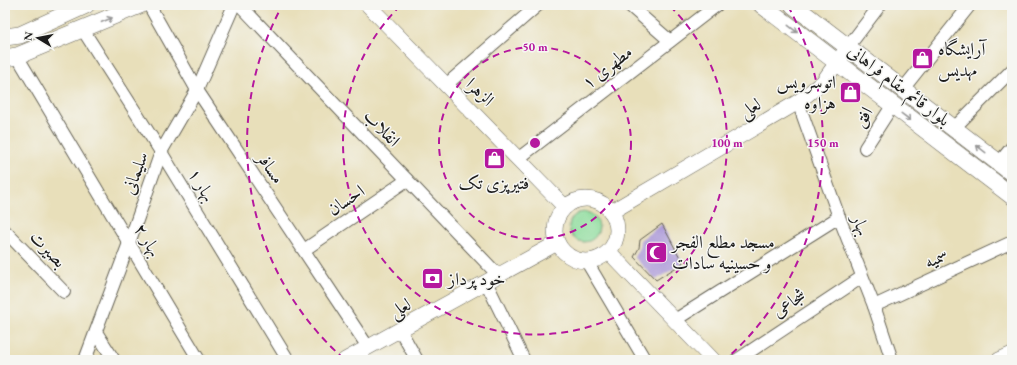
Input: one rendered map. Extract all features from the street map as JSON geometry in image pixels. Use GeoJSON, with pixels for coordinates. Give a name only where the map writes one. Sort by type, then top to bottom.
{"type":"FeatureCollection","features":[{"type":"Feature","properties":{"kind":"main road"},"geometry":{"type":"LineString","coordinates":[[11,57],[83,30],[140,5]]}},
{"type":"Feature","properties":{"kind":"main road","name":"بلوار قائم مقام فراهانی"},"geometry":{"type":"LineString","coordinates":[[762,5],[837,64],[1012,196]]}},
{"type":"Feature","properties":{"kind":"main road","name":"بلوار قائم مقام فراهانی"},"geometry":{"type":"LineString","coordinates":[[794,5],[1012,173]]}},
{"type":"Feature","properties":{"kind":"main road"},"geometry":{"type":"LineString","coordinates":[[5,37],[20,34],[80,8],[83,30]]}},
{"type":"Feature","properties":{"kind":"street","name":"مسافر"},"geometry":{"type":"LineString","coordinates":[[149,5],[197,90],[368,347]]}},
{"type":"Feature","properties":{"kind":"street","name":"سلیمانی"},"geometry":{"type":"LineString","coordinates":[[84,360],[129,243],[161,152],[197,90],[234,5]]}},
{"type":"Feature","properties":{"kind":"street","name":"انقلاب"},"geometry":{"type":"LineString","coordinates":[[240,5],[407,180],[492,279],[524,360]]}},
{"type":"Feature","properties":{"kind":"street","name":"الزهرا"},"geometry":{"type":"LineString","coordinates":[[368,5],[519,158],[565,207]]}},
{"type":"Feature","properties":{"kind":"street"},"geometry":{"type":"LineString","coordinates":[[446,85],[538,5]]}},
{"type":"Feature","properties":{"kind":"street"},"geometry":{"type":"LineString","coordinates":[[629,5],[670,41]]}},
{"type":"Feature","properties":{"kind":"street","name":"مطهری ۱"},"geometry":{"type":"LineString","coordinates":[[519,158],[717,5]]}},
{"type":"Feature","properties":{"kind":"street"},"geometry":{"type":"LineString","coordinates":[[848,47],[880,5]]}},
{"type":"Feature","properties":{"kind":"street"},"geometry":{"type":"LineString","coordinates":[[903,89],[970,5]]}},
{"type":"Feature","properties":{"kind":"street","name":"بهار ۱"},"geometry":{"type":"LineString","coordinates":[[83,30],[161,152],[288,360]]}},
{"type":"Feature","properties":{"kind":"street","name":"لعلی"},"geometry":{"type":"LineString","coordinates":[[611,212],[798,102],[823,82],[848,47]]}},
{"type":"Feature","properties":{"kind":"street","name":"بهار ۲"},"geometry":{"type":"LineString","coordinates":[[11,57],[129,243],[199,360]]}},
{"type":"Feature","properties":{"kind":"street"},"geometry":{"type":"LineString","coordinates":[[954,128],[1012,70]]}},
{"type":"Feature","properties":{"kind":"street","name":"بهار"},"geometry":{"type":"LineString","coordinates":[[798,102],[839,217],[874,306],[892,360]]}},
{"type":"Feature","properties":{"kind":"street","name":"افق"},"geometry":{"type":"LineString","coordinates":[[866,148],[892,106]]}},
{"type":"Feature","properties":{"kind":"street"},"geometry":{"type":"LineString","coordinates":[[999,163],[1012,147]]}},
{"type":"Feature","properties":{"kind":"street","name":"احسان"},"geometry":{"type":"LineString","coordinates":[[304,250],[407,180]]}},
{"type":"Feature","properties":{"kind":"street"},"geometry":{"type":"LineString","coordinates":[[590,199],[598,201],[611,212],[617,230],[615,242],[608,252],[599,259],[587,262],[569,257],[557,243],[554,228],[560,213],[572,202],[590,199]]}},
{"type":"Feature","properties":{"kind":"street"},"geometry":{"type":"LineString","coordinates":[[675,320],[839,217]]}},
{"type":"Feature","properties":{"kind":"street","name":"بصیرت"},"geometry":{"type":"LineString","coordinates":[[5,232],[64,292]]}},
{"type":"Feature","properties":{"kind":"street","name":"سمیه"},"geometry":{"type":"LineString","coordinates":[[874,306],[1012,242]]}},
{"type":"Feature","properties":{"kind":"street","name":"لعلی"},"geometry":{"type":"LineString","coordinates":[[345,360],[557,243]]}},
{"type":"Feature","properties":{"kind":"street"},"geometry":{"type":"LineString","coordinates":[[608,252],[714,360]]}},
{"type":"Feature","properties":{"kind":"street"},"geometry":{"type":"LineString","coordinates":[[587,262],[645,360]]}},
{"type":"Feature","properties":{"kind":"street","name":"شجاعی"},"geometry":{"type":"LineString","coordinates":[[737,360],[862,277]]}},
{"type":"Feature","properties":{"kind":"street"},"geometry":{"type":"LineString","coordinates":[[400,330],[417,360]]}},
{"type":"Feature","properties":{"kind":"street"},"geometry":{"type":"LineString","coordinates":[[96,332],[114,360]]}},
{"type":"Feature","properties":{"kind":"street"},"geometry":{"type":"LineString","coordinates":[[999,360],[1012,354]]}},
{"type":"Feature","properties":{"kind":"green space"},"geometry":{"type":"Polygon","coordinates":[[[584,212],[594,217],[599,227],[594,237],[584,242],[574,237],[569,227],[574,217],[584,212]]]}},
{"type":"Feature","properties":{"kind":"building","name":"مسجد مطلع الفجر و حسینیه سادات"},"geometry":{"type":"Polygon","coordinates":[[[662,224],[683,263],[656,280],[634,257],[639,248],[640,240],[662,224]]]}},
{"type":"Feature","properties":{"kind":"place","name":"آرایشگاه مهدیس"},"geometry":{"type":"Point","coordinates":[923,59]}},
{"type":"Feature","properties":{"kind":"place","name":"اتوسرویس هزاوه"},"geometry":{"type":"Point","coordinates":[851,92]}},
{"type":"Feature","properties":{"kind":"place","name":"فتیرپزی تک"},"geometry":{"type":"Point","coordinates":[494,158]}},
{"type":"Feature","properties":{"kind":"place","name":"مسجد مطلع الفجر و حسینیه سادات"},"geometry":{"type":"Point","coordinates":[657,252]}},
{"type":"Feature","properties":{"kind":"place","name":"خود پرداز"},"geometry":{"type":"Point","coordinates":[432,279]}}]}
